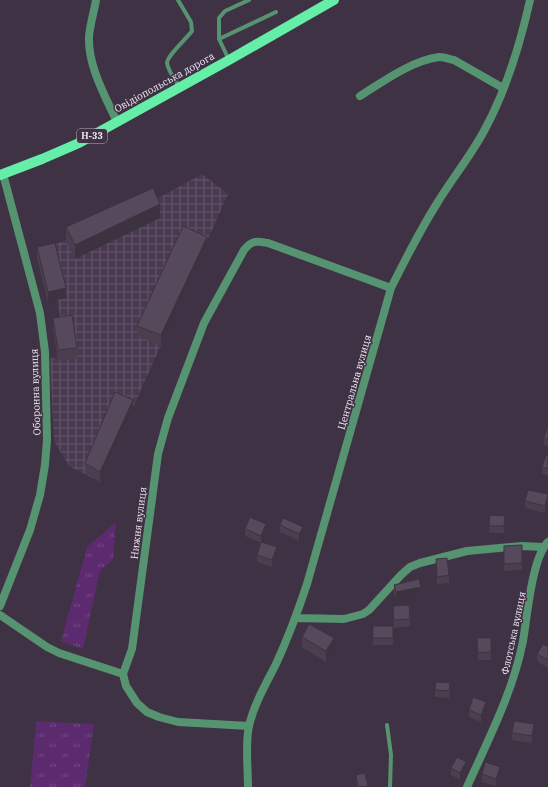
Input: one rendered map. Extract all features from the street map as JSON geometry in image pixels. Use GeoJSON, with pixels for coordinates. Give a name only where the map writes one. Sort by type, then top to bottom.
{"type":"FeatureCollection","features":[{"type":"Feature","properties":{"kind":"main road","name":"Овідіопольська дорога"},"geometry":{"type":"LineString","coordinates":[[1,175],[68,148],[229,60],[317,8],[334,0]]}},
{"type":"Feature","properties":{"kind":"street"},"geometry":{"type":"LineString","coordinates":[[96,0],[89,36],[90,50],[102,90],[116,122]]}},
{"type":"Feature","properties":{"kind":"street","name":"Центральна вулиця"},"geometry":{"type":"LineString","coordinates":[[248,787],[249,726],[254,709],[296,618],[324,528],[391,288],[429,216],[479,141],[489,121],[519,44],[530,0]]}},
{"type":"Feature","properties":{"kind":"street"},"geometry":{"type":"LineString","coordinates":[[360,96],[396,74],[426,60],[439,57],[454,60],[503,88]]}},
{"type":"Feature","properties":{"kind":"street","name":"Оборонна вулиця"},"geometry":{"type":"LineString","coordinates":[[0,606],[30,530],[40,495],[48,440],[45,352],[40,312],[1,175]]}},
{"type":"Feature","properties":{"kind":"street","name":"Нижня вулиця"},"geometry":{"type":"LineString","coordinates":[[123,674],[132,649],[158,454],[168,418],[204,324],[244,250],[250,243],[257,241],[268,243],[391,288]]}},
{"type":"Feature","properties":{"kind":"street","name":"Флотська вулиця"},"geometry":{"type":"LineString","coordinates":[[296,618],[344,619],[363,614],[369,610],[400,575],[410,567],[420,563],[467,551],[545,544],[536,564],[522,643],[513,680],[467,787]]}},
{"type":"Feature","properties":{"kind":"street"},"geometry":{"type":"LineString","coordinates":[[0,614],[47,647],[59,653],[123,674],[126,686],[137,703],[147,712],[158,717],[178,722],[249,726]]}},
{"type":"Feature","properties":{"kind":"lane"},"geometry":{"type":"LineString","coordinates":[[178,0],[191,22],[192,30],[186,39],[169,56],[167,62],[168,67],[179,87]]}},
{"type":"Feature","properties":{"kind":"lane"},"geometry":{"type":"LineString","coordinates":[[229,60],[219,39],[218,25],[220,16],[225,11],[249,0]]}},
{"type":"Feature","properties":{"kind":"lane"},"geometry":{"type":"LineString","coordinates":[[219,39],[276,12]]}},
{"type":"Feature","properties":{"kind":"lane"},"geometry":{"type":"LineString","coordinates":[[387,725],[391,755],[390,787]]}},
{"type":"Feature","properties":{"kind":"shaded area"},"geometry":{"type":"Polygon","coordinates":[[[202,174],[228,194],[100,482],[69,466],[54,441],[50,358],[59,357],[62,327],[57,300],[52,246],[153,201],[202,174]]]}},
{"type":"Feature","properties":{"kind":"green space"},"geometry":{"type":"Polygon","coordinates":[[[116,522],[113,560],[100,571],[83,649],[61,641],[87,547],[116,522]]]}},
{"type":"Feature","properties":{"kind":"green space"},"geometry":{"type":"Polygon","coordinates":[[[36,721],[94,724],[85,787],[30,787],[36,721]]]}},
{"type":"Feature","properties":{"kind":"building"},"geometry":{"type":"Polygon","coordinates":[[[153,188],[160,204],[75,245],[66,227],[153,188]]]}},
{"type":"Feature","properties":{"kind":"building"},"geometry":{"type":"Polygon","coordinates":[[[183,226],[207,237],[161,335],[137,326],[183,226]]]}},
{"type":"Feature","properties":{"kind":"building"},"geometry":{"type":"Polygon","coordinates":[[[55,243],[66,288],[48,292],[37,247],[55,243]]]}},
{"type":"Feature","properties":{"kind":"building"},"geometry":{"type":"Polygon","coordinates":[[[72,315],[77,348],[58,350],[53,318],[72,315]]]}},
{"type":"Feature","properties":{"kind":"building"},"geometry":{"type":"Polygon","coordinates":[[[115,392],[133,400],[100,472],[85,463],[115,392]]]}},
{"type":"Feature","properties":{"kind":"building"},"geometry":{"type":"Polygon","coordinates":[[[548,428],[548,439],[544,438],[548,428]]]}},
{"type":"Feature","properties":{"kind":"building"},"geometry":{"type":"Polygon","coordinates":[[[546,455],[548,456],[548,469],[542,467],[546,455]]]}},
{"type":"Feature","properties":{"kind":"building"},"geometry":{"type":"Polygon","coordinates":[[[528,490],[548,494],[545,506],[525,501],[528,490]]]}},
{"type":"Feature","properties":{"kind":"building"},"geometry":{"type":"Polygon","coordinates":[[[490,515],[505,516],[504,526],[489,526],[490,515]]]}},
{"type":"Feature","properties":{"kind":"building"},"geometry":{"type":"Polygon","coordinates":[[[250,517],[266,524],[261,536],[245,529],[250,517]]]}},
{"type":"Feature","properties":{"kind":"building"},"geometry":{"type":"Polygon","coordinates":[[[283,518],[303,527],[299,534],[280,525],[283,518]]]}},
{"type":"Feature","properties":{"kind":"building"},"geometry":{"type":"Polygon","coordinates":[[[261,542],[277,547],[272,560],[257,555],[261,542]]]}},
{"type":"Feature","properties":{"kind":"building"},"geometry":{"type":"Polygon","coordinates":[[[522,545],[522,563],[504,564],[504,546],[522,545]]]}},
{"type":"Feature","properties":{"kind":"building"},"geometry":{"type":"Polygon","coordinates":[[[447,558],[449,575],[437,577],[436,559],[447,558]]]}},
{"type":"Feature","properties":{"kind":"building"},"geometry":{"type":"Polygon","coordinates":[[[419,579],[421,587],[396,592],[394,585],[419,579]]]}},
{"type":"Feature","properties":{"kind":"building"},"geometry":{"type":"Polygon","coordinates":[[[409,605],[410,619],[394,620],[393,606],[409,605]]]}},
{"type":"Feature","properties":{"kind":"building"},"geometry":{"type":"Polygon","coordinates":[[[309,624],[334,638],[326,651],[302,637],[309,624]]]}},
{"type":"Feature","properties":{"kind":"building"},"geometry":{"type":"Polygon","coordinates":[[[373,626],[393,626],[393,638],[373,638],[373,626]]]}},
{"type":"Feature","properties":{"kind":"building"},"geometry":{"type":"Polygon","coordinates":[[[477,638],[491,638],[491,652],[478,653],[477,638]]]}},
{"type":"Feature","properties":{"kind":"building"},"geometry":{"type":"Polygon","coordinates":[[[543,644],[548,647],[548,660],[537,654],[543,644]]]}},
{"type":"Feature","properties":{"kind":"building"},"geometry":{"type":"Polygon","coordinates":[[[436,682],[450,683],[449,691],[435,690],[436,682]]]}},
{"type":"Feature","properties":{"kind":"building"},"geometry":{"type":"Polygon","coordinates":[[[473,697],[486,702],[481,715],[469,710],[473,697]]]}},
{"type":"Feature","properties":{"kind":"building"},"geometry":{"type":"Polygon","coordinates":[[[514,721],[534,724],[532,736],[512,733],[514,721]]]}},
{"type":"Feature","properties":{"kind":"building"},"geometry":{"type":"Polygon","coordinates":[[[457,757],[466,762],[460,773],[451,768],[457,757]]]}},
{"type":"Feature","properties":{"kind":"building"},"geometry":{"type":"Polygon","coordinates":[[[485,762],[500,767],[496,779],[482,774],[485,762]]]}},
{"type":"Feature","properties":{"kind":"building"},"geometry":{"type":"Polygon","coordinates":[[[365,773],[368,786],[358,787],[356,775],[365,773]]]}}]}
